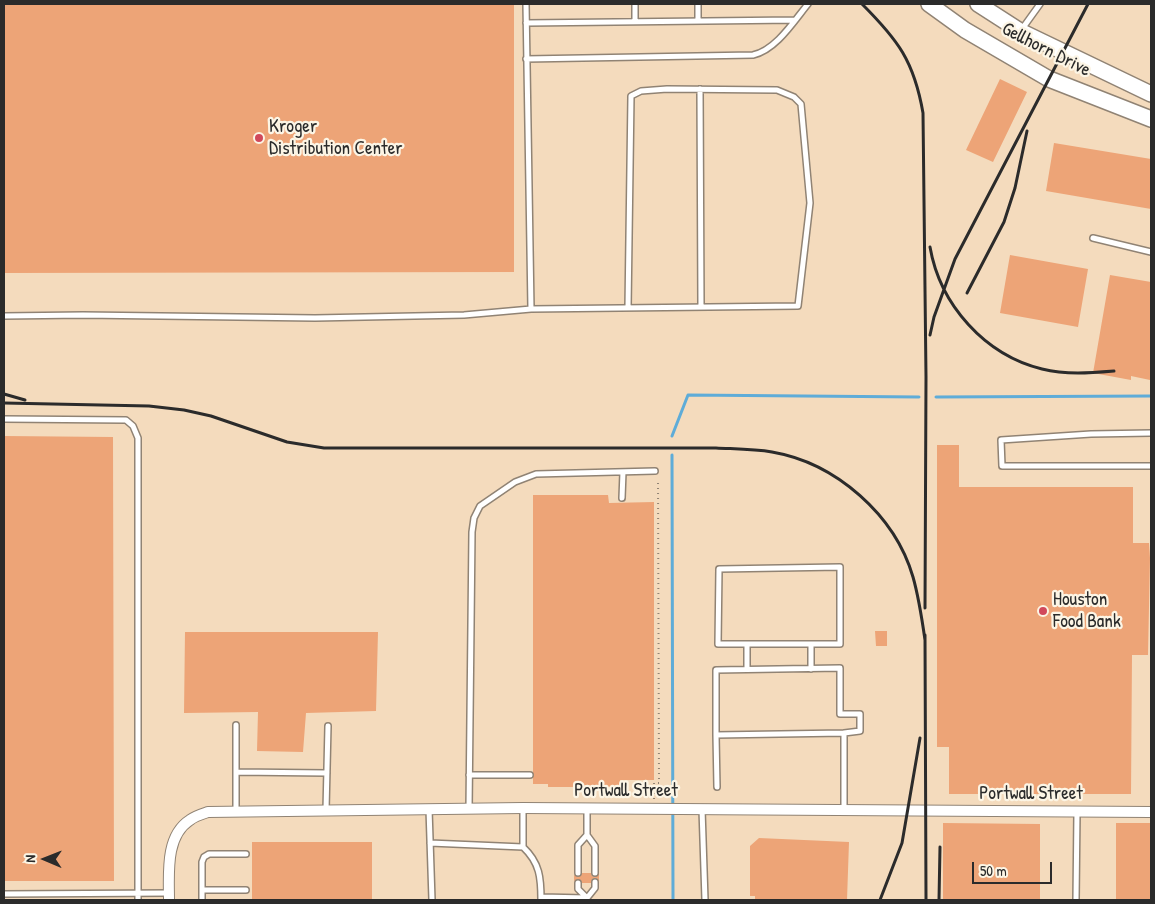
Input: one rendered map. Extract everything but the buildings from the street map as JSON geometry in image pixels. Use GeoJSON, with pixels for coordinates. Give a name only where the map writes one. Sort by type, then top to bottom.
{"type":"FeatureCollection","features":[{"type":"Feature","properties":{"kind":"main road","name":"Gellhorn Drive"},"geometry":{"type":"LineString","coordinates":[[929,4],[965,30],[1049,79],[1144,117]]}},
{"type":"Feature","properties":{"kind":"main road","name":"Gellhorn Drive"},"geometry":{"type":"LineString","coordinates":[[978,4],[1020,31],[1150,93]]}},
{"type":"Feature","properties":{"kind":"main road"},"geometry":{"type":"LineString","coordinates":[[1010,57],[1020,31]]}},
{"type":"Feature","properties":{"kind":"main road"},"geometry":{"type":"LineString","coordinates":[[1144,117],[1150,93]]}},
{"type":"Feature","properties":{"kind":"street","name":"Portwall Street"},"geometry":{"type":"LineString","coordinates":[[169,897],[171,850],[178,832],[189,820],[208,812],[523,808],[1151,812]]}},
{"type":"Feature","properties":{"kind":"lane"},"geometry":{"type":"LineString","coordinates":[[526,4],[530,309]]}},
{"type":"Feature","properties":{"kind":"lane"},"geometry":{"type":"LineString","coordinates":[[635,4],[635,21]]}},
{"type":"Feature","properties":{"kind":"lane"},"geometry":{"type":"LineString","coordinates":[[698,4],[698,20]]}},
{"type":"Feature","properties":{"kind":"lane"},"geometry":{"type":"LineString","coordinates":[[526,59],[754,55],[763,53],[771,47],[808,4]]}},
{"type":"Feature","properties":{"kind":"lane"},"geometry":{"type":"LineString","coordinates":[[1020,31],[1040,4]]}},
{"type":"Feature","properties":{"kind":"lane"},"geometry":{"type":"LineString","coordinates":[[526,23],[795,20]]}},
{"type":"Feature","properties":{"kind":"lane"},"geometry":{"type":"LineString","coordinates":[[4,316],[83,315],[315,318],[464,315],[530,309],[628,308],[798,306],[810,203],[801,104],[794,97],[777,90],[667,88],[641,91],[631,96],[628,308]]}},
{"type":"Feature","properties":{"kind":"lane"},"geometry":{"type":"LineString","coordinates":[[700,89],[701,307]]}},
{"type":"Feature","properties":{"kind":"lane"},"geometry":{"type":"LineString","coordinates":[[1093,238],[1151,252]]}},
{"type":"Feature","properties":{"kind":"lane"},"geometry":{"type":"LineString","coordinates":[[4,419],[126,420],[132,426],[138,438],[138,900]]}},
{"type":"Feature","properties":{"kind":"lane"},"geometry":{"type":"LineString","coordinates":[[1151,433],[1091,434],[1001,440],[1002,466],[1151,466]]}},
{"type":"Feature","properties":{"kind":"lane"},"geometry":{"type":"LineString","coordinates":[[469,809],[472,532],[474,518],[480,506],[515,482],[536,474],[655,471]]}},
{"type":"Feature","properties":{"kind":"lane"},"geometry":{"type":"LineString","coordinates":[[622,498],[623,472]]}},
{"type":"Feature","properties":{"kind":"lane"},"geometry":{"type":"LineString","coordinates":[[840,567],[840,644],[811,644],[718,644],[719,569],[840,567]]}},
{"type":"Feature","properties":{"kind":"lane"},"geometry":{"type":"LineString","coordinates":[[747,644],[747,669]]}},
{"type":"Feature","properties":{"kind":"lane"},"geometry":{"type":"LineString","coordinates":[[811,644],[811,669]]}},
{"type":"Feature","properties":{"kind":"lane"},"geometry":{"type":"LineString","coordinates":[[716,735],[844,733],[860,731],[860,714],[840,714],[840,668],[716,670],[716,735],[717,787]]}},
{"type":"Feature","properties":{"kind":"lane"},"geometry":{"type":"LineString","coordinates":[[236,725],[236,811]]}},
{"type":"Feature","properties":{"kind":"lane"},"geometry":{"type":"LineString","coordinates":[[326,810],[328,726]]}},
{"type":"Feature","properties":{"kind":"lane"},"geometry":{"type":"LineString","coordinates":[[844,733],[844,810]]}},
{"type":"Feature","properties":{"kind":"lane"},"geometry":{"type":"LineString","coordinates":[[236,772],[327,773]]}},
{"type":"Feature","properties":{"kind":"lane"},"geometry":{"type":"LineString","coordinates":[[470,775],[530,775]]}},
{"type":"Feature","properties":{"kind":"lane"},"geometry":{"type":"LineString","coordinates":[[523,808],[523,847]]}},
{"type":"Feature","properties":{"kind":"lane"},"geometry":{"type":"LineString","coordinates":[[429,809],[432,900]]}},
{"type":"Feature","properties":{"kind":"lane"},"geometry":{"type":"LineString","coordinates":[[587,809],[587,835],[594,846],[595,873]]}},
{"type":"Feature","properties":{"kind":"lane"},"geometry":{"type":"LineString","coordinates":[[702,809],[705,900]]}},
{"type":"Feature","properties":{"kind":"lane"},"geometry":{"type":"LineString","coordinates":[[1076,900],[1077,811]]}},
{"type":"Feature","properties":{"kind":"lane"},"geometry":{"type":"LineString","coordinates":[[578,873],[578,845],[587,835]]}},
{"type":"Feature","properties":{"kind":"lane"},"geometry":{"type":"LineString","coordinates":[[430,843],[523,847],[532,855],[541,876],[541,898],[588,899]]}},
{"type":"Feature","properties":{"kind":"lane"},"geometry":{"type":"LineString","coordinates":[[202,900],[202,862],[204,857],[209,854],[246,854]]}},
{"type":"Feature","properties":{"kind":"lane"},"geometry":{"type":"LineString","coordinates":[[578,882],[578,889],[588,899]]}},
{"type":"Feature","properties":{"kind":"lane"},"geometry":{"type":"LineString","coordinates":[[588,899],[595,888],[595,882]]}},
{"type":"Feature","properties":{"kind":"lane"},"geometry":{"type":"LineString","coordinates":[[202,890],[246,890]]}},
{"type":"Feature","properties":{"kind":"lane"},"geometry":{"type":"LineString","coordinates":[[4,894],[138,893],[169,897]]}},
{"type":"Feature","properties":{"kind":"path"},"geometry":{"type":"LineString","coordinates":[[654,809],[654,783],[659,783],[658,479],[655,479],[655,471]]}},
{"type":"Feature","properties":{"kind":"waterway"},"geometry":{"type":"LineString","coordinates":[[672,436],[688,395],[919,397]]}},
{"type":"Feature","properties":{"kind":"waterway"},"geometry":{"type":"LineString","coordinates":[[936,397],[1151,396]]}},
{"type":"Feature","properties":{"kind":"waterway"},"geometry":{"type":"LineString","coordinates":[[672,455],[673,900]]}},
{"type":"Feature","properties":{"kind":"railway"},"geometry":{"type":"LineString","coordinates":[[862,4],[903,52],[915,79],[923,113],[926,377],[925,608]]}},
{"type":"Feature","properties":{"kind":"railway"},"geometry":{"type":"LineString","coordinates":[[930,335],[934,317],[955,259],[1088,4]]}},
{"type":"Feature","properties":{"kind":"railway"},"geometry":{"type":"LineString","coordinates":[[967,293],[1004,222],[1015,188],[1027,131]]}},
{"type":"Feature","properties":{"kind":"railway"},"geometry":{"type":"LineString","coordinates":[[930,247],[935,268],[944,289],[968,324],[984,340],[1021,362],[1042,369],[1078,373],[1114,371]]}},
{"type":"Feature","properties":{"kind":"railway"},"geometry":{"type":"LineString","coordinates":[[4,394],[25,400]]}},
{"type":"Feature","properties":{"kind":"railway"},"geometry":{"type":"LineString","coordinates":[[4,403],[149,406],[184,410],[211,416],[287,442],[324,448],[716,448],[765,451],[796,458],[819,467],[860,495],[892,533],[904,554],[913,577],[925,640]]}},
{"type":"Feature","properties":{"kind":"railway"},"geometry":{"type":"LineString","coordinates":[[925,635],[926,900]]}},
{"type":"Feature","properties":{"kind":"railway"},"geometry":{"type":"LineString","coordinates":[[880,900],[902,843],[920,738]]}},
{"type":"Feature","properties":{"kind":"railway"},"geometry":{"type":"LineString","coordinates":[[939,900],[940,847]]}},
{"type":"Feature","properties":{"kind":"place","name":"Kroger Distribution Center"},"geometry":{"type":"Point","coordinates":[259,138]}},
{"type":"Feature","properties":{"kind":"place","name":"Houston Food Bank"},"geometry":{"type":"Point","coordinates":[1043,611]}}]}
